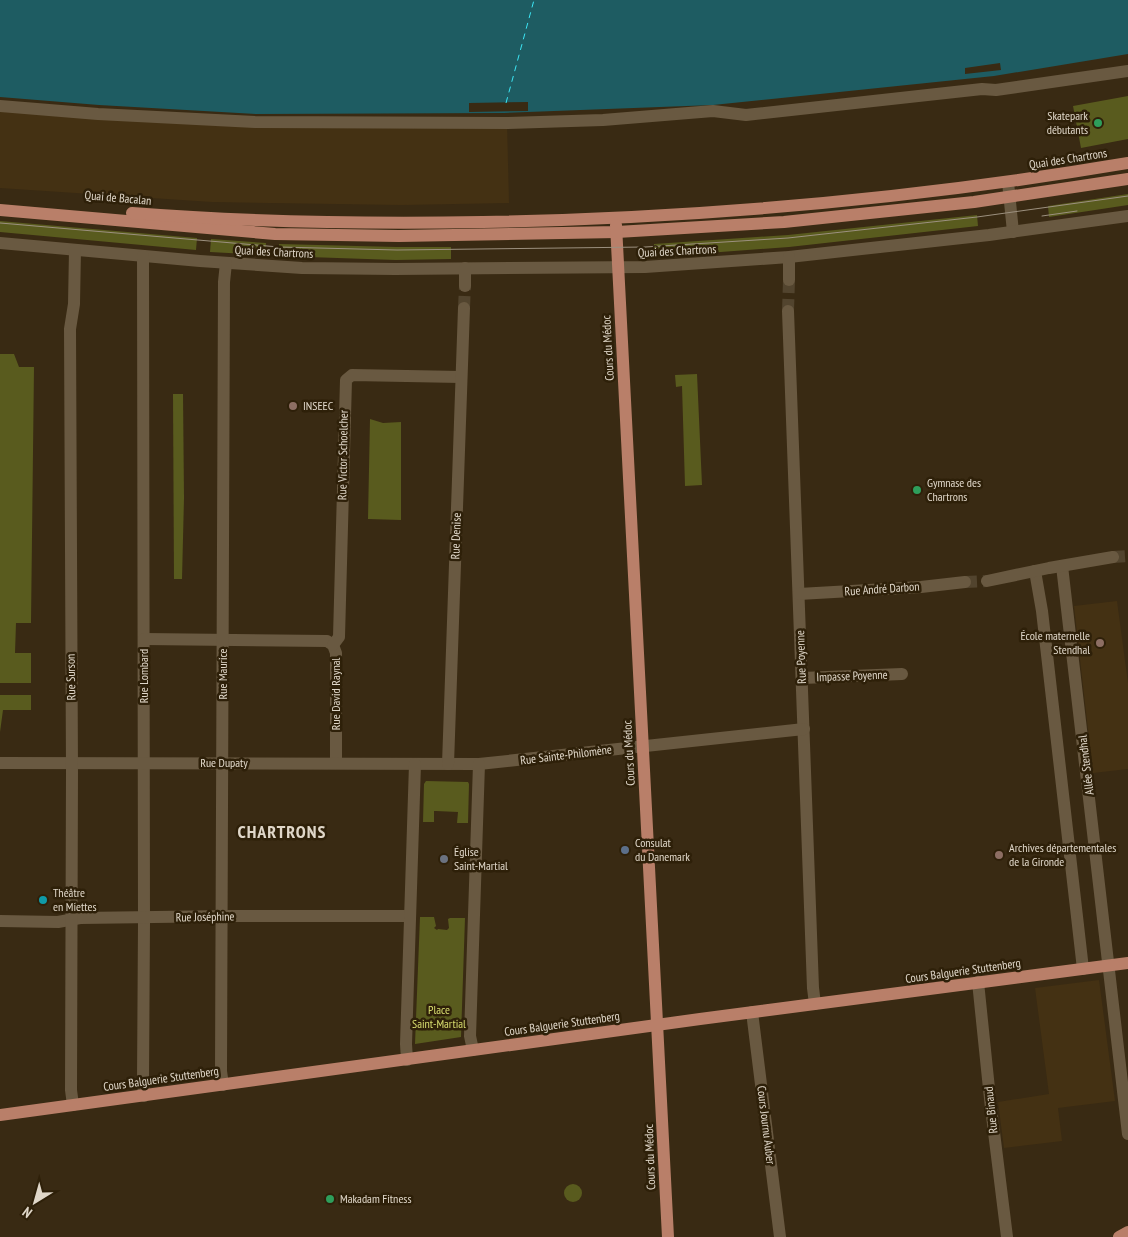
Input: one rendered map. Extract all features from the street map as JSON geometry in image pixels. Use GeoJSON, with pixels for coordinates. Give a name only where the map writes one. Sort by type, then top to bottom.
{"type":"FeatureCollection","features":[{"type":"Feature","properties":{"kind":"main road","name":"Quai des Chartrons"},"geometry":{"type":"LineString","coordinates":[[234,226],[616,218],[751,210],[1008,182],[1128,163]]}},
{"type":"Feature","properties":{"kind":"main road","name":"Quai des Chartrons"},"geometry":{"type":"LineString","coordinates":[[234,226],[275,234],[399,236],[617,232],[784,222],[1009,197],[1128,179]]}},
{"type":"Feature","properties":{"kind":"main road","name":"Quai de Bacalan"},"geometry":{"type":"LineString","coordinates":[[0,202],[234,226]]}},
{"type":"Feature","properties":{"kind":"main road","name":"Quai de Bacalan"},"geometry":{"type":"LineString","coordinates":[[0,210],[234,226]]}},
{"type":"Feature","properties":{"kind":"main road","name":"Cours du Médoc"},"geometry":{"type":"LineString","coordinates":[[616,218],[668,1237]]}},
{"type":"Feature","properties":{"kind":"main road","name":"Cours Balguerie Stuttenberg"},"geometry":{"type":"LineString","coordinates":[[0,1115],[752,1012],[1128,963]]}},
{"type":"Feature","properties":{"kind":"main road"},"geometry":{"type":"LineString","coordinates":[[1119,1237],[1128,1232]]}},
{"type":"Feature","properties":{"kind":"street"},"geometry":{"type":"LineString","coordinates":[[0,106],[254,127],[508,123],[603,120],[713,111],[746,115],[982,89],[996,90],[1128,71]]}},
{"type":"Feature","properties":{"kind":"street"},"geometry":{"type":"LineString","coordinates":[[1008,182],[1013,232]]}},
{"type":"Feature","properties":{"kind":"street","name":"Quai des Chartrons"},"geometry":{"type":"LineString","coordinates":[[226,263],[311,268],[395,269],[618,267],[789,257],[1013,232],[1128,216]]}},
{"type":"Feature","properties":{"kind":"street"},"geometry":{"type":"LineString","coordinates":[[0,243],[226,263]]}},
{"type":"Feature","properties":{"kind":"street","name":"Rue Surson"},"geometry":{"type":"LineString","coordinates":[[74,1105],[71,1090],[70,329],[74,304],[75,250]]}},
{"type":"Feature","properties":{"kind":"street","name":"Rue Lombard"},"geometry":{"type":"LineString","coordinates":[[143,256],[144,1096]]}},
{"type":"Feature","properties":{"kind":"street"},"geometry":{"type":"LineString","coordinates":[[789,257],[789,280]]}},
{"type":"Feature","properties":{"kind":"street","name":"Rue Maurice"},"geometry":{"type":"LineString","coordinates":[[223,1085],[221,1071],[222,763],[224,282],[226,263]]}},
{"type":"Feature","properties":{"kind":"street"},"geometry":{"type":"LineString","coordinates":[[465,268],[465,286]]}},
{"type":"Feature","properties":{"kind":"street","name":"Rue Denise"},"geometry":{"type":"LineString","coordinates":[[448,764],[464,308]]}},
{"type":"Feature","properties":{"kind":"street","name":"Rue Poyenne"},"geometry":{"type":"LineString","coordinates":[[788,311],[815,1004]]}},
{"type":"Feature","properties":{"kind":"street","name":"Rue Victor Schoelcher"},"geometry":{"type":"LineString","coordinates":[[333,645],[339,637],[346,380],[352,375],[461,377]]}},
{"type":"Feature","properties":{"kind":"street"},"geometry":{"type":"LineString","coordinates":[[987,581],[1035,570],[1113,557]]}},
{"type":"Feature","properties":{"kind":"street","name":"Allée Stendhal"},"geometry":{"type":"LineString","coordinates":[[1062,566],[1128,1134]]}},
{"type":"Feature","properties":{"kind":"street"},"geometry":{"type":"LineString","coordinates":[[1035,570],[1046,646],[1083,969]]}},
{"type":"Feature","properties":{"kind":"street","name":"Rue André Darbon"},"geometry":{"type":"LineString","coordinates":[[799,594],[921,587],[965,582]]}},
{"type":"Feature","properties":{"kind":"street","name":"Rue David Raynal"},"geometry":{"type":"LineString","coordinates":[[144,639],[327,641],[333,645],[336,653],[336,764]]}},
{"type":"Feature","properties":{"kind":"street","name":"Impasse Poyenne"},"geometry":{"type":"LineString","coordinates":[[802,678],[902,674]]}},
{"type":"Feature","properties":{"kind":"street","name":"Rue Sainte-Philomène"},"geometry":{"type":"LineString","coordinates":[[448,764],[479,764],[804,729]]}},
{"type":"Feature","properties":{"kind":"street","name":"Rue Dupaty"},"geometry":{"type":"LineString","coordinates":[[0,763],[448,764]]}},
{"type":"Feature","properties":{"kind":"street"},"geometry":{"type":"LineString","coordinates":[[407,1060],[415,764]]}},
{"type":"Feature","properties":{"kind":"street"},"geometry":{"type":"LineString","coordinates":[[473,1050],[470,1036],[479,764]]}},
{"type":"Feature","properties":{"kind":"street","name":"Rue Joséphine"},"geometry":{"type":"LineString","coordinates":[[0,921],[58,922],[71,919],[222,916],[410,916]]}},
{"type":"Feature","properties":{"kind":"street","name":"Rue Binaud"},"geometry":{"type":"LineString","coordinates":[[978,982],[1007,1237]]}},
{"type":"Feature","properties":{"kind":"street","name":"Cours Journu Auber"},"geometry":{"type":"LineString","coordinates":[[752,1012],[780,1237]]}},
{"type":"Feature","properties":{"kind":"shaded area"},"geometry":{"type":"Polygon","coordinates":[[[0,106],[98,114],[507,123],[509,203],[402,205],[212,202],[0,188],[0,106]]]}},
{"type":"Feature","properties":{"kind":"shaded area"},"geometry":{"type":"Polygon","coordinates":[[[1117,601],[1128,683],[1128,769],[1093,773],[1074,606],[1117,601]]]}},
{"type":"Feature","properties":{"kind":"shaded area"},"geometry":{"type":"Polygon","coordinates":[[[1099,980],[1115,1101],[1058,1108],[1062,1141],[1004,1148],[998,1102],[1049,1094],[1035,988],[1099,980]]]}},
{"type":"Feature","properties":{"kind":"green space","name":"Skatepark débutants"},"geometry":{"type":"Polygon","coordinates":[[[1128,96],[1128,139],[1081,148],[1073,106],[1128,96]]]}},
{"type":"Feature","properties":{"kind":"green space"},"geometry":{"type":"Polygon","coordinates":[[[1128,194],[1128,205],[1049,217],[1048,206],[1128,194]]]}},
{"type":"Feature","properties":{"kind":"green space"},"geometry":{"type":"Polygon","coordinates":[[[977,215],[978,226],[789,247],[654,257],[654,244],[788,235],[977,215]]]}},
{"type":"Feature","properties":{"kind":"green space"},"geometry":{"type":"Polygon","coordinates":[[[0,221],[197,238],[196,250],[0,232],[0,221]]]}},
{"type":"Feature","properties":{"kind":"green space"},"geometry":{"type":"Polygon","coordinates":[[[211,239],[266,243],[265,255],[210,252],[211,239]]]}},
{"type":"Feature","properties":{"kind":"green space"},"geometry":{"type":"Polygon","coordinates":[[[279,244],[451,247],[451,259],[396,260],[279,256],[279,244]]]}},
{"type":"Feature","properties":{"kind":"green space"},"geometry":{"type":"Polygon","coordinates":[[[0,354],[14,354],[19,367],[34,367],[31,623],[16,623],[15,653],[31,653],[31,683],[0,683],[0,354]]]}},
{"type":"Feature","properties":{"kind":"green space"},"geometry":{"type":"Polygon","coordinates":[[[697,374],[702,485],[685,486],[682,386],[676,387],[675,375],[697,374]]]}},
{"type":"Feature","properties":{"kind":"green space"},"geometry":{"type":"Polygon","coordinates":[[[173,394],[183,394],[184,498],[182,579],[174,579],[173,394]]]}},
{"type":"Feature","properties":{"kind":"green space"},"geometry":{"type":"Polygon","coordinates":[[[370,419],[383,423],[401,422],[401,520],[368,519],[370,419]]]}},
{"type":"Feature","properties":{"kind":"green space"},"geometry":{"type":"Polygon","coordinates":[[[0,695],[31,695],[31,710],[3,710],[0,732],[0,695]]]}},
{"type":"Feature","properties":{"kind":"green space"},"geometry":{"type":"Polygon","coordinates":[[[426,781],[468,782],[468,823],[457,823],[458,812],[436,811],[434,811],[434,822],[423,822],[424,784],[426,781]]]}},
{"type":"Feature","properties":{"kind":"green space","name":"Place Saint-Martial"},"geometry":{"type":"Polygon","coordinates":[[[420,917],[434,917],[436,926],[434,928],[437,930],[447,930],[449,928],[448,919],[450,918],[465,918],[461,1037],[415,1044],[420,917]]]}},
{"type":"Feature","properties":{"kind":"green space"},"geometry":{"type":"Polygon","coordinates":[[[573,1184],[579,1187],[582,1193],[579,1199],[573,1202],[567,1199],[564,1193],[567,1187],[573,1184]]]}},
{"type":"Feature","properties":{"kind":"water"},"geometry":{"type":"Polygon","coordinates":[[[0,0],[1128,0],[1128,54],[994,76],[713,105],[504,113],[256,114],[0,97],[0,0]]]}},
{"type":"Feature","properties":{"kind":"pier"},"geometry":{"type":"Polygon","coordinates":[[[1000,63],[1001,70],[965,74],[965,68],[1000,63]]]}},
{"type":"Feature","properties":{"kind":"pier"},"geometry":{"type":"Polygon","coordinates":[[[528,102],[528,111],[469,112],[469,103],[528,102]]]}},
{"type":"Feature","properties":{"kind":"ferry route"},"geometry":{"type":"LineString","coordinates":[[506,103],[534,0]]}},
{"type":"Feature","properties":{"kind":"tunnel"},"geometry":{"type":"LineString","coordinates":[[788,311],[789,280]]}},
{"type":"Feature","properties":{"kind":"tunnel"},"geometry":{"type":"LineString","coordinates":[[464,308],[465,286]]}},
{"type":"Feature","properties":{"kind":"tunnel"},"geometry":{"type":"LineString","coordinates":[[1113,557],[1128,556]]}},
{"type":"Feature","properties":{"kind":"tunnel"},"geometry":{"type":"LineString","coordinates":[[965,582],[987,581]]}},
{"type":"Feature","properties":{"kind":"tram line"},"geometry":{"type":"LineString","coordinates":[[0,223],[279,247],[397,250],[645,247],[788,238],[977,217],[1128,196]]}},
{"type":"Feature","properties":{"kind":"tram line"},"geometry":{"type":"LineString","coordinates":[[1042,216],[1077,211]]}},
{"type":"Feature","properties":{"kind":"place","name":"Skatepark débutants"},"geometry":{"type":"Point","coordinates":[1098,123]}},
{"type":"Feature","properties":{"kind":"place","name":"INSEEC"},"geometry":{"type":"Point","coordinates":[293,406]}},
{"type":"Feature","properties":{"kind":"place","name":"Gymnase des Chartrons"},"geometry":{"type":"Point","coordinates":[917,490]}},
{"type":"Feature","properties":{"kind":"place","name":"École maternelle Stendhal"},"geometry":{"type":"Point","coordinates":[1100,643]}},
{"type":"Feature","properties":{"kind":"place","name":"Consulat du Danemark"},"geometry":{"type":"Point","coordinates":[625,850]}},
{"type":"Feature","properties":{"kind":"place","name":"Archives départementales de la Gironde"},"geometry":{"type":"Point","coordinates":[999,855]}},
{"type":"Feature","properties":{"kind":"place","name":"Église Saint-Martial"},"geometry":{"type":"Point","coordinates":[444,859]}},
{"type":"Feature","properties":{"kind":"place","name":"Théâtre en Miettes"},"geometry":{"type":"Point","coordinates":[43,900]}},
{"type":"Feature","properties":{"kind":"place","name":"Makadam Fitness"},"geometry":{"type":"Point","coordinates":[330,1199]}},
{"type":"Feature","properties":{"kind":"district","name":"CHARTRONS"},"geometry":{"type":"Point","coordinates":[282,832]}}]}
